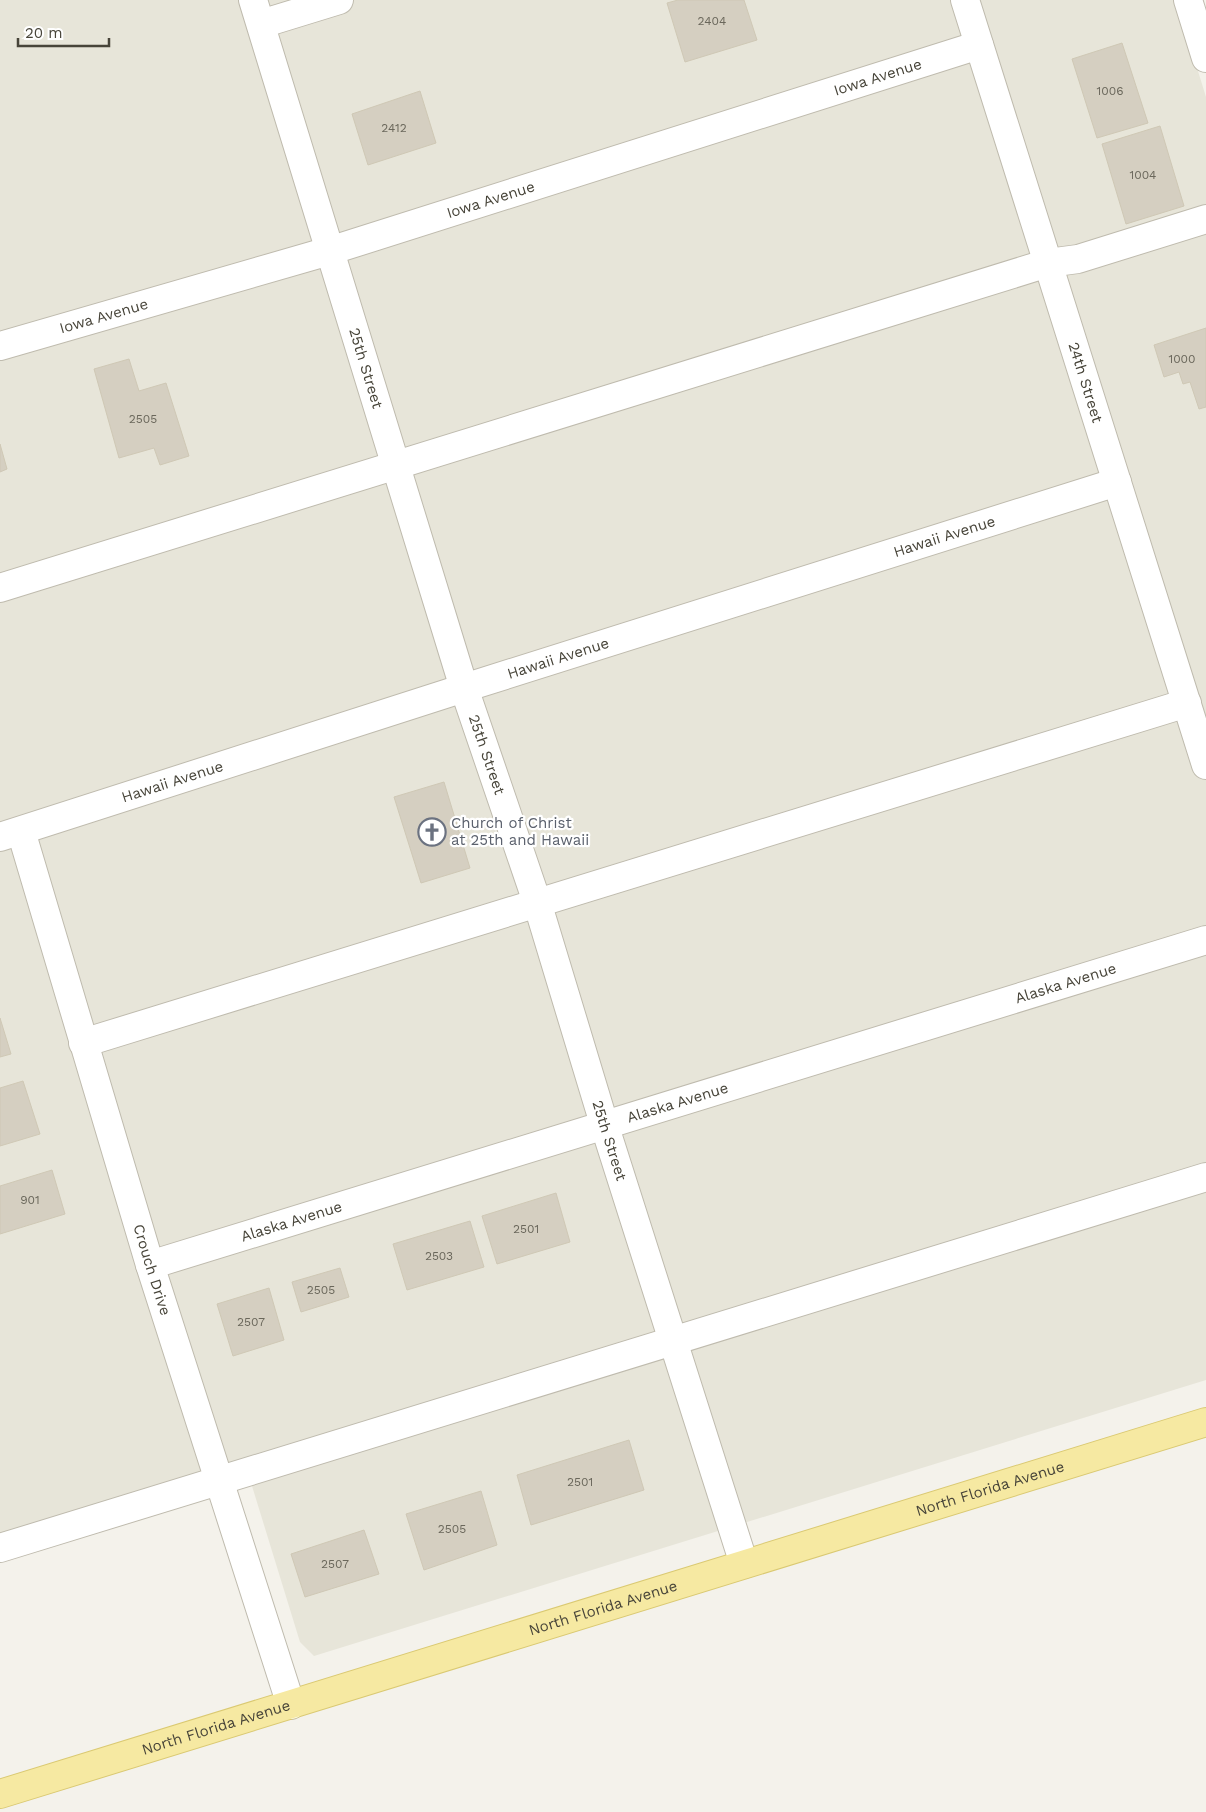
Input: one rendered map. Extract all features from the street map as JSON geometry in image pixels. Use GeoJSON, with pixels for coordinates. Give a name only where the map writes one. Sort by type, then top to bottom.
{"type":"FeatureCollection","features":[{"type":"Feature","properties":{"kind":"main road","name":"North Florida Avenue"},"geometry":{"type":"LineString","coordinates":[[0,1794],[1206,1422]]}},
{"type":"Feature","properties":{"kind":"street"},"geometry":{"type":"LineString","coordinates":[[257,12],[339,0]]}},
{"type":"Feature","properties":{"kind":"street","name":"24th Street"},"geometry":{"type":"LineString","coordinates":[[966,0],[978,45],[1206,764]]}},
{"type":"Feature","properties":{"kind":"street"},"geometry":{"type":"LineString","coordinates":[[1188,0],[1206,58]]}},
{"type":"Feature","properties":{"kind":"street","name":"25th Street"},"geometry":{"type":"LineString","coordinates":[[257,12],[464,688],[537,902],[605,1127],[744,1564]]}},
{"type":"Feature","properties":{"kind":"street","name":"Iowa Avenue"},"geometry":{"type":"LineString","coordinates":[[0,346],[329,251],[978,45]]}},
{"type":"Feature","properties":{"kind":"street"},"geometry":{"type":"LineString","coordinates":[[0,588],[1048,263],[1078,259],[1206,219]]}},
{"type":"Feature","properties":{"kind":"street","name":"Hawaii Avenue"},"geometry":{"type":"LineString","coordinates":[[11,834],[464,688],[1118,482]]}},
{"type":"Feature","properties":{"kind":"street"},"geometry":{"type":"LineString","coordinates":[[83,1043],[1187,703]]}},
{"type":"Feature","properties":{"kind":"street","name":"Crouch Drive"},"geometry":{"type":"LineString","coordinates":[[11,834],[83,1043],[150,1266],[291,1705]]}},
{"type":"Feature","properties":{"kind":"street","name":"Alaska Avenue"},"geometry":{"type":"LineString","coordinates":[[150,1266],[1206,940]]}},
{"type":"Feature","properties":{"kind":"street"},"geometry":{"type":"LineString","coordinates":[[0,1548],[1206,1177]]}},
{"type":"Feature","properties":{"kind":"shaded area"},"geometry":{"type":"Polygon","coordinates":[[[0,0],[1176,0],[1206,97],[1206,1380],[314,1656],[300,1642],[244,1460],[0,1535],[0,0]]]}},
{"type":"Feature","properties":{"kind":"building"},"geometry":{"type":"Polygon","coordinates":[[[678,0],[744,0],[757,40],[685,62],[667,3],[678,0]]]}},
{"type":"Feature","properties":{"kind":"building"},"geometry":{"type":"Polygon","coordinates":[[[1122,43],[1148,123],[1097,138],[1072,59],[1122,43]]]}},
{"type":"Feature","properties":{"kind":"building"},"geometry":{"type":"Polygon","coordinates":[[[420,91],[436,143],[368,165],[352,114],[420,91]]]}},
{"type":"Feature","properties":{"kind":"building"},"geometry":{"type":"Polygon","coordinates":[[[1160,126],[1184,206],[1126,224],[1102,144],[1160,126]]]}},
{"type":"Feature","properties":{"kind":"building"},"geometry":{"type":"Polygon","coordinates":[[[1206,328],[1206,407],[1199,409],[1190,382],[1183,384],[1179,372],[1164,377],[1154,345],[1206,328]]]}},
{"type":"Feature","properties":{"kind":"building"},"geometry":{"type":"Polygon","coordinates":[[[129,359],[139,391],[166,383],[189,456],[160,465],[154,448],[119,458],[94,369],[129,359]]]}},
{"type":"Feature","properties":{"kind":"building"},"geometry":{"type":"Polygon","coordinates":[[[0,444],[7,469],[0,472],[0,444]]]}},
{"type":"Feature","properties":{"kind":"building","name":"Church of Christ at 25th and Hawaii"},"geometry":{"type":"Polygon","coordinates":[[[444,782],[470,868],[421,883],[394,797],[444,782]]]}},
{"type":"Feature","properties":{"kind":"building"},"geometry":{"type":"Polygon","coordinates":[[[0,1018],[11,1054],[0,1057],[0,1018]]]}},
{"type":"Feature","properties":{"kind":"building"},"geometry":{"type":"Polygon","coordinates":[[[23,1081],[40,1134],[0,1146],[0,1088],[23,1081]]]}},
{"type":"Feature","properties":{"kind":"building"},"geometry":{"type":"Polygon","coordinates":[[[52,1170],[65,1214],[0,1234],[0,1186],[52,1170]]]}},
{"type":"Feature","properties":{"kind":"building"},"geometry":{"type":"Polygon","coordinates":[[[556,1193],[570,1242],[497,1264],[482,1216],[556,1193]]]}},
{"type":"Feature","properties":{"kind":"building"},"geometry":{"type":"Polygon","coordinates":[[[470,1221],[484,1267],[407,1290],[393,1244],[470,1221]]]}},
{"type":"Feature","properties":{"kind":"building"},"geometry":{"type":"Polygon","coordinates":[[[340,1268],[349,1297],[301,1312],[292,1282],[340,1268]]]}},
{"type":"Feature","properties":{"kind":"building"},"geometry":{"type":"Polygon","coordinates":[[[269,1288],[284,1340],[233,1356],[217,1304],[269,1288]]]}},
{"type":"Feature","properties":{"kind":"building"},"geometry":{"type":"Polygon","coordinates":[[[629,1440],[644,1490],[531,1525],[517,1475],[629,1440]]]}},
{"type":"Feature","properties":{"kind":"building"},"geometry":{"type":"Polygon","coordinates":[[[481,1491],[497,1545],[424,1570],[406,1514],[481,1491]]]}},
{"type":"Feature","properties":{"kind":"building"},"geometry":{"type":"Polygon","coordinates":[[[364,1530],[379,1574],[305,1597],[291,1554],[364,1530]]]}},
{"type":"Feature","properties":{"kind":"place","name":"Church of Christ at 25th and Hawaii"},"geometry":{"type":"Point","coordinates":[432,832]}}]}
